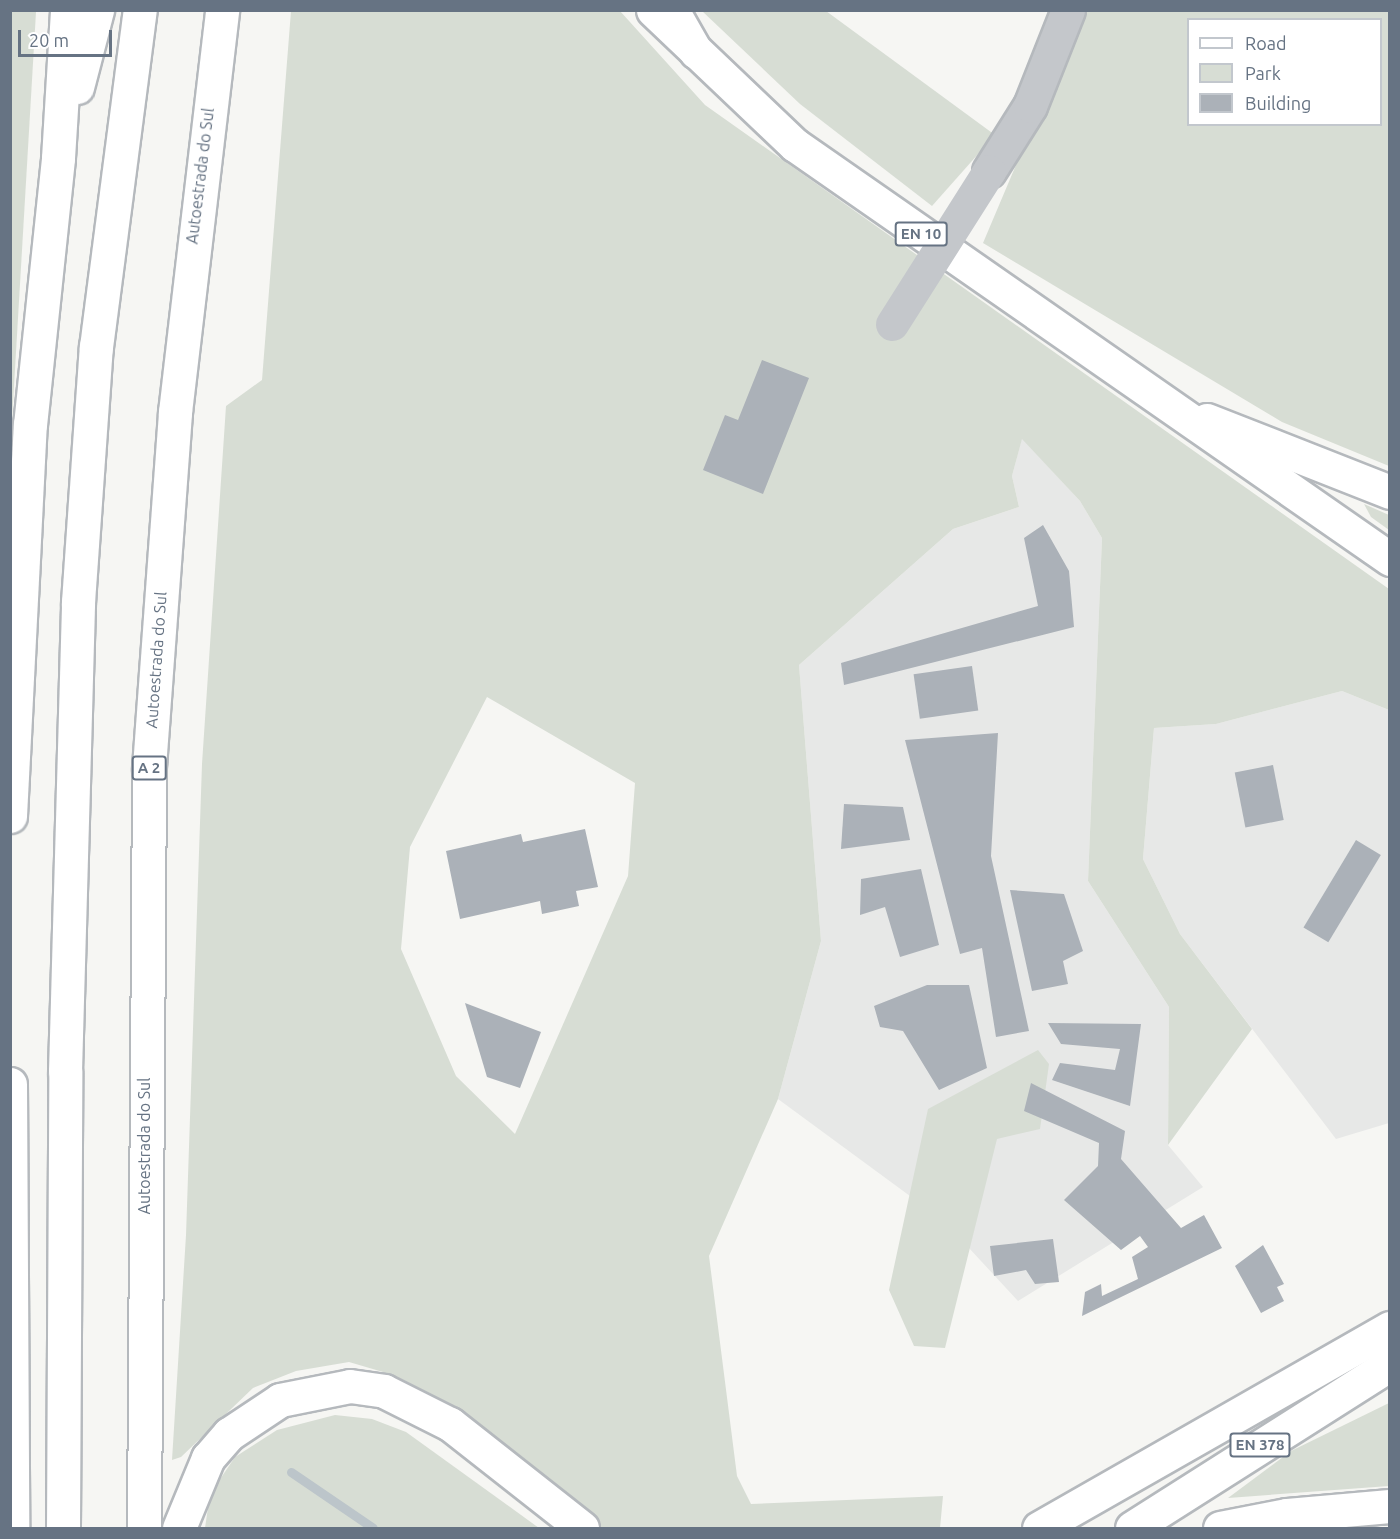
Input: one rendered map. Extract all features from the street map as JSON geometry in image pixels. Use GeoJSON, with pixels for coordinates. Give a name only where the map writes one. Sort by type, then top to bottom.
{"type":"FeatureCollection","features":[{"type":"Feature","properties":{"kind":"main road"},"geometry":{"type":"LineString","coordinates":[[10,816],[30,425],[58,158],[68,10]]}},
{"type":"Feature","properties":{"kind":"main road"},"geometry":{"type":"LineString","coordinates":[[58,158],[97,10]]}},
{"type":"Feature","properties":{"kind":"main road"},"geometry":{"type":"LineString","coordinates":[[63,1528],[65,1071],[77,613],[99,323],[140,10]]}},
{"type":"Feature","properties":{"kind":"main road","name":"Autoestrada do Sul"},"geometry":{"type":"LineString","coordinates":[[144,1528],[149,767],[178,376],[222,10]]}},
{"type":"Feature","properties":{"kind":"main road","name":"EN 10"},"geometry":{"type":"LineString","coordinates":[[653,10],[795,145],[1157,401],[1389,559]]}},
{"type":"Feature","properties":{"kind":"main road"},"geometry":{"type":"LineString","coordinates":[[672,10],[696,52]]}},
{"type":"Feature","properties":{"kind":"main road"},"geometry":{"type":"LineString","coordinates":[[1157,401],[1389,492]]}},
{"type":"Feature","properties":{"kind":"main road"},"geometry":{"type":"LineString","coordinates":[[10,1084],[12,1528]]}},
{"type":"Feature","properties":{"kind":"main road","name":"EN 378"},"geometry":{"type":"LineString","coordinates":[[1039,1528],[1389,1328]]}},
{"type":"Feature","properties":{"kind":"main road","name":"EN 378"},"geometry":{"type":"LineString","coordinates":[[1132,1528],[1389,1364]]}},
{"type":"Feature","properties":{"kind":"main road"},"geometry":{"type":"LineString","coordinates":[[179,1528],[208,1458],[229,1434],[280,1400],[350,1386],[384,1391],[450,1424],[582,1528]]}},
{"type":"Feature","properties":{"kind":"main road"},"geometry":{"type":"LineString","coordinates":[[1220,1528],[1287,1515],[1389,1506]]}},
{"type":"Feature","properties":{"kind":"lane"},"geometry":{"type":"LineString","coordinates":[[892,324],[1030,106],[1068,10]]}},
{"type":"Feature","properties":{"kind":"shaded area"},"geometry":{"type":"Polygon","coordinates":[[[1022,438],[1080,501],[1102,538],[1088,881],[1169,1007],[1168,1145],[1203,1187],[1018,1301],[944,1221],[778,1099],[821,941],[799,665],[953,529],[1019,507],[1012,476],[1022,438]]]}},
{"type":"Feature","properties":{"kind":"shaded area"},"geometry":{"type":"Polygon","coordinates":[[[1342,691],[1389,710],[1389,1123],[1336,1139],[1180,934],[1143,859],[1154,728],[1216,724],[1342,691]]]}},
{"type":"Feature","properties":{"kind":"green space"},"geometry":{"type":"Polygon","coordinates":[[[10,11],[36,12],[11,437],[10,11]]]}},
{"type":"Feature","properties":{"kind":"green space"},"geometry":{"type":"Polygon","coordinates":[[[291,11],[620,11],[705,105],[1389,589],[1389,710],[1342,691],[1216,724],[1154,728],[1143,859],[1180,934],[1252,1029],[1168,1145],[1169,1007],[1088,881],[1102,538],[1080,501],[1022,439],[1012,476],[1019,507],[953,529],[799,665],[821,941],[778,1099],[709,1256],[737,1476],[751,1504],[943,1496],[940,1528],[593,1528],[482,1430],[383,1372],[349,1362],[296,1371],[253,1388],[181,1457],[172,1460],[186,1235],[202,764],[226,406],[262,380],[291,11]],[[487,697],[410,847],[401,949],[456,1076],[515,1134],[628,876],[635,783],[487,697]]]}},
{"type":"Feature","properties":{"kind":"green space"},"geometry":{"type":"Polygon","coordinates":[[[702,11],[826,11],[995,135],[932,206],[800,104],[702,11]]]}},
{"type":"Feature","properties":{"kind":"green space"},"geometry":{"type":"Polygon","coordinates":[[[1081,11],[1389,11],[1389,466],[1282,422],[983,243],[1081,11]]]}},
{"type":"Feature","properties":{"kind":"green space"},"geometry":{"type":"Polygon","coordinates":[[[1364,504],[1389,515],[1389,530],[1371,517],[1364,504]]]}},
{"type":"Feature","properties":{"kind":"green space"},"geometry":{"type":"Polygon","coordinates":[[[1038,1050],[1049,1064],[1040,1129],[997,1139],[945,1348],[914,1346],[889,1290],[928,1109],[1038,1050]]]}},
{"type":"Feature","properties":{"kind":"green space"},"geometry":{"type":"Polygon","coordinates":[[[1389,1403],[1389,1486],[1228,1498],[1291,1451],[1389,1403]]]}},
{"type":"Feature","properties":{"kind":"green space"},"geometry":{"type":"Polygon","coordinates":[[[335,1415],[372,1419],[406,1432],[539,1528],[205,1528],[210,1494],[235,1457],[277,1430],[335,1415]]]}},
{"type":"Feature","properties":{"kind":"building"},"geometry":{"type":"Polygon","coordinates":[[[762,360],[809,378],[763,494],[703,470],[725,415],[738,420],[762,360]]]}},
{"type":"Feature","properties":{"kind":"building"},"geometry":{"type":"Polygon","coordinates":[[[1043,525],[1069,571],[1074,627],[844,685],[841,663],[1038,606],[1024,538],[1043,525]]]}},
{"type":"Feature","properties":{"kind":"building"},"geometry":{"type":"Polygon","coordinates":[[[972,666],[978,711],[920,719],[914,674],[972,666]]]}},
{"type":"Feature","properties":{"kind":"building"},"geometry":{"type":"Polygon","coordinates":[[[998,733],[991,856],[1029,1031],[996,1037],[982,948],[960,954],[905,740],[998,733]]]}},
{"type":"Feature","properties":{"kind":"building"},"geometry":{"type":"Polygon","coordinates":[[[1273,765],[1284,820],[1245,827],[1235,772],[1273,765]]]}},
{"type":"Feature","properties":{"kind":"building"},"geometry":{"type":"Polygon","coordinates":[[[844,804],[903,807],[910,840],[841,849],[844,804]]]}},
{"type":"Feature","properties":{"kind":"building"},"geometry":{"type":"Polygon","coordinates":[[[585,829],[598,887],[576,891],[579,906],[542,914],[540,901],[460,919],[446,851],[521,834],[523,842],[585,829]]]}},
{"type":"Feature","properties":{"kind":"building"},"geometry":{"type":"Polygon","coordinates":[[[1356,840],[1381,855],[1328,942],[1303,927],[1356,840]]]}},
{"type":"Feature","properties":{"kind":"building"},"geometry":{"type":"Polygon","coordinates":[[[921,869],[939,945],[900,957],[885,907],[860,915],[861,879],[921,869]]]}},
{"type":"Feature","properties":{"kind":"building"},"geometry":{"type":"Polygon","coordinates":[[[1010,890],[1064,894],[1083,951],[1063,961],[1068,984],[1032,991],[1010,890]]]}},
{"type":"Feature","properties":{"kind":"building"},"geometry":{"type":"Polygon","coordinates":[[[927,985],[969,985],[987,1068],[939,1090],[903,1031],[880,1027],[874,1006],[927,985]]]}},
{"type":"Feature","properties":{"kind":"building"},"geometry":{"type":"Polygon","coordinates":[[[465,1003],[541,1032],[520,1088],[487,1077],[465,1003]]]}},
{"type":"Feature","properties":{"kind":"building"},"geometry":{"type":"Polygon","coordinates":[[[1048,1023],[1141,1024],[1130,1106],[1052,1080],[1060,1063],[1115,1070],[1120,1049],[1061,1044],[1048,1023]]]}},
{"type":"Feature","properties":{"kind":"building"},"geometry":{"type":"Polygon","coordinates":[[[1031,1083],[1125,1131],[1121,1159],[1181,1228],[1204,1215],[1222,1248],[1082,1316],[1085,1292],[1101,1284],[1102,1296],[1138,1279],[1132,1257],[1148,1247],[1140,1236],[1121,1250],[1064,1200],[1098,1166],[1099,1143],[1024,1111],[1031,1083]]]}},
{"type":"Feature","properties":{"kind":"building"},"geometry":{"type":"Polygon","coordinates":[[[1053,1239],[1059,1282],[1035,1284],[1026,1270],[994,1276],[990,1246],[1053,1239]]]}},
{"type":"Feature","properties":{"kind":"building"},"geometry":{"type":"Polygon","coordinates":[[[1263,1245],[1284,1284],[1277,1287],[1284,1301],[1261,1313],[1235,1266],[1263,1245]]]}},
{"type":"Feature","properties":{"kind":"waterway"},"geometry":{"type":"LineString","coordinates":[[291,1472],[373,1528]]}}]}
